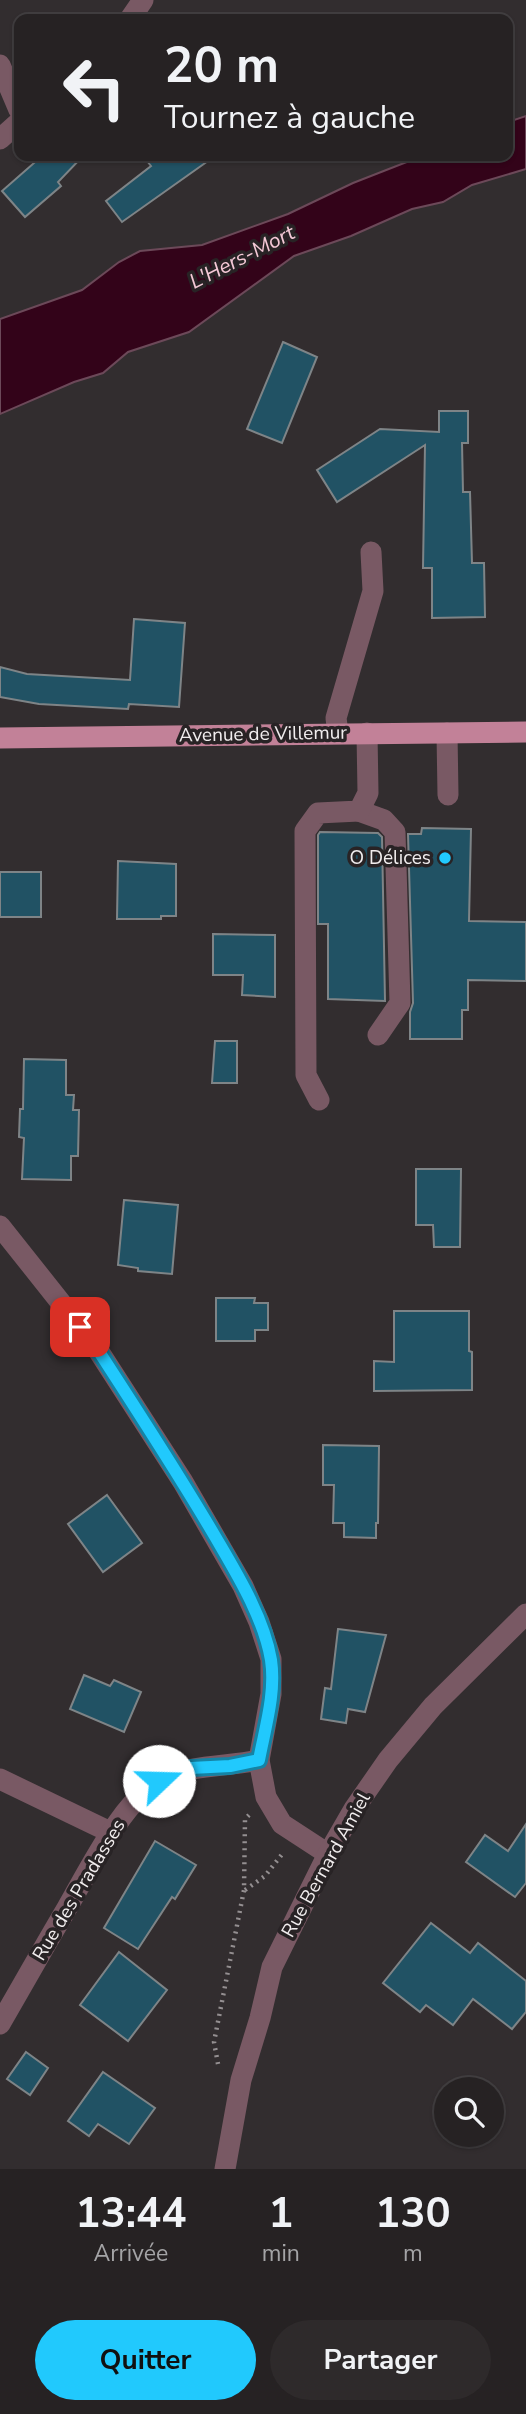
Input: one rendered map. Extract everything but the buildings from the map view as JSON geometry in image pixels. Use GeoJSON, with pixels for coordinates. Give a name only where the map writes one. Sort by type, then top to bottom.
{"type":"FeatureCollection","features":[{"type":"Feature","properties":{"kind":"main road","name":"Avenue de Villemur"},"geometry":{"type":"LineString","coordinates":[[0,737],[526,732]]}},
{"type":"Feature","properties":{"kind":"street"},"geometry":{"type":"LineString","coordinates":[[0,65],[14,98]]}},
{"type":"Feature","properties":{"kind":"street"},"geometry":{"type":"LineString","coordinates":[[0,139],[14,126]]}},
{"type":"Feature","properties":{"kind":"street"},"geometry":{"type":"LineString","coordinates":[[338,733],[336,718],[373,591],[371,552]]}},
{"type":"Feature","properties":{"kind":"street"},"geometry":{"type":"LineString","coordinates":[[359,811],[368,793],[368,733]]}},
{"type":"Feature","properties":{"kind":"street"},"geometry":{"type":"LineString","coordinates":[[447,733],[448,795]]}},
{"type":"Feature","properties":{"kind":"street"},"geometry":{"type":"LineString","coordinates":[[319,1100],[306,1075],[305,831],[318,813],[359,811],[384,820],[395,832],[400,1003],[378,1035]]}},
{"type":"Feature","properties":{"kind":"street"},"geometry":{"type":"LineString","coordinates":[[0,1226],[96,1347],[183,1482],[243,1586],[271,1659],[271,1694],[259,1760],[266,1797],[282,1824],[328,1854]]}},
{"type":"Feature","properties":{"kind":"street","name":"Rue Bernard Amiel"},"geometry":{"type":"LineString","coordinates":[[225,2169],[241,2080],[272,1967],[328,1854],[354,1809],[388,1760],[433,1706],[526,1614]]}},
{"type":"Feature","properties":{"kind":"street","name":"Rue des Pradasses"},"geometry":{"type":"LineString","coordinates":[[0,2024],[110,1832],[140,1797],[159,1781],[191,1768],[230,1766],[259,1760]]}},
{"type":"Feature","properties":{"kind":"street"},"geometry":{"type":"LineString","coordinates":[[0,1779],[110,1832]]}},
{"type":"Feature","properties":{"kind":"path"},"geometry":{"type":"LineString","coordinates":[[219,2076],[214,2042],[244,1890],[245,1819],[266,1797]]}},
{"type":"Feature","properties":{"kind":"path"},"geometry":{"type":"LineString","coordinates":[[244,1890],[265,1876],[286,1849]]}},
{"type":"Feature","properties":{"kind":"water","name":"L'Hers-Mort"},"geometry":{"type":"Polygon","coordinates":[[[526,116],[526,169],[472,185],[443,202],[412,209],[351,236],[294,256],[189,332],[128,352],[103,373],[74,382],[0,414],[0,319],[82,290],[119,262],[140,251],[202,245],[288,214],[353,183],[409,161],[513,161],[513,120],[526,116]]]}},
{"type":"Feature","properties":{"kind":"place","name":"O Délices"},"geometry":{"type":"Point","coordinates":[445,858]}},
{"type":"Feature","properties":{"kind":"route"},"geometry":{"type":"LineString","coordinates":[[80,1327],[96,1347],[183,1482],[243,1586],[271,1659],[271,1694],[259,1760],[230,1766],[191,1768],[159,1781]]}}]}
